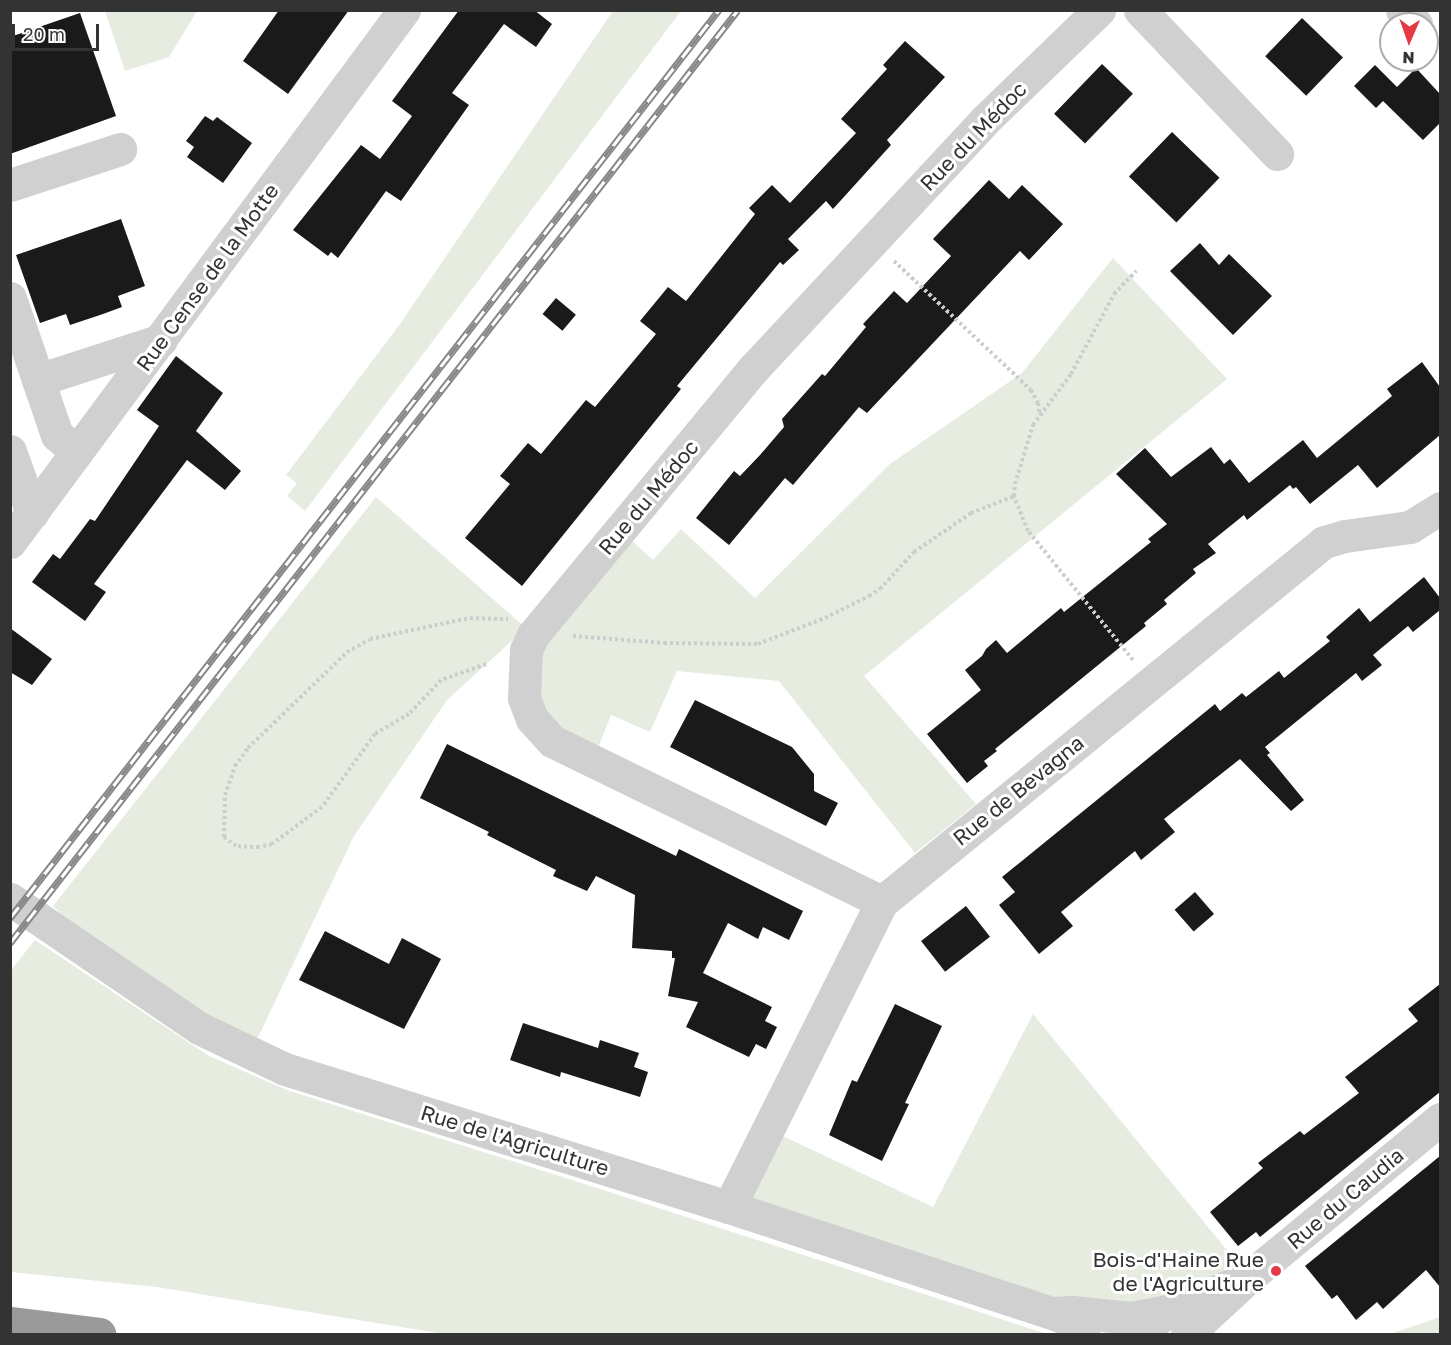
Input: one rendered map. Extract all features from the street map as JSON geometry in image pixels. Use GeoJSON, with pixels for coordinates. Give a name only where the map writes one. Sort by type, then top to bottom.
{"type":"FeatureCollection","features":[{"type":"Feature","properties":{"kind":"highway"},"geometry":{"type":"LineString","coordinates":[[10,1323],[99,1335]]}},
{"type":"Feature","properties":{"kind":"street","name":"Rue Cense de la Motte"},"geometry":{"type":"LineString","coordinates":[[10,542],[404,10]]}},
{"type":"Feature","properties":{"kind":"street","name":"Rue du Médoc"},"geometry":{"type":"LineString","coordinates":[[882,902],[552,741],[532,719],[524,698],[524,665],[533,635],[754,368],[984,121],[1099,10]]}},
{"type":"Feature","properties":{"kind":"street"},"geometry":{"type":"LineString","coordinates":[[1140,10],[1277,154]]}},
{"type":"Feature","properties":{"kind":"street"},"geometry":{"type":"LineString","coordinates":[[10,186],[120,149]]}},
{"type":"Feature","properties":{"kind":"street"},"geometry":{"type":"LineString","coordinates":[[10,298],[57,435],[78,452]]}},
{"type":"Feature","properties":{"kind":"street"},"geometry":{"type":"LineString","coordinates":[[38,380],[161,340]]}},
{"type":"Feature","properties":{"kind":"street"},"geometry":{"type":"LineString","coordinates":[[10,451],[32,513]]}},
{"type":"Feature","properties":{"kind":"street","name":"Rue de Bevagna"},"geometry":{"type":"LineString","coordinates":[[729,1207],[882,902],[1150,681],[1324,542],[1345,536],[1410,527],[1440,508]]}},
{"type":"Feature","properties":{"kind":"street","name":"Rue de l'Agriculture"},"geometry":{"type":"LineString","coordinates":[[10,899],[199,1028],[285,1069],[729,1207],[1073,1328],[1072,1312],[1129,1329]]}},
{"type":"Feature","properties":{"kind":"street","name":"Rue du Caudia"},"geometry":{"type":"LineString","coordinates":[[1129,1329],[1177,1323],[1249,1277],[1440,1119]]}},
{"type":"Feature","properties":{"kind":"path"},"geometry":{"type":"LineString","coordinates":[[873,241],[1022,381],[1038,403],[1040,416]]}},
{"type":"Feature","properties":{"kind":"path"},"geometry":{"type":"LineString","coordinates":[[1136,271],[1110,301],[1071,374],[1040,416],[1030,435],[1015,484],[1014,495],[1028,531],[1150,681]]}},
{"type":"Feature","properties":{"kind":"path"},"geometry":{"type":"LineString","coordinates":[[486,664],[441,680],[409,714],[375,734],[322,807],[272,844],[259,847],[236,846],[224,837],[225,795],[235,766],[248,748],[306,690],[360,643],[447,622],[488,617],[516,621],[533,635],[664,643],[758,644],[825,618],[869,596],[880,589],[914,552],[971,513],[1014,495]]}},
{"type":"Feature","properties":{"kind":"shaded area"},"geometry":{"type":"Polygon","coordinates":[[[105,10],[197,11],[169,57],[125,71],[105,10]]]}},
{"type":"Feature","properties":{"kind":"shaded area"},"geometry":{"type":"Polygon","coordinates":[[[613,11],[681,11],[305,511],[287,496],[297,483],[286,475],[400,324],[613,11]]]}},
{"type":"Feature","properties":{"kind":"shaded area"},"geometry":{"type":"Polygon","coordinates":[[[1113,258],[1227,379],[864,676],[976,804],[915,853],[779,681],[677,671],[650,732],[611,715],[593,761],[552,741],[524,665],[620,530],[653,560],[681,529],[755,598],[890,464],[1022,373],[1113,258]]]}},
{"type":"Feature","properties":{"kind":"shaded area"},"geometry":{"type":"Polygon","coordinates":[[[376,497],[526,628],[447,700],[354,836],[250,1054],[141,987],[53,906],[376,497]]]}},
{"type":"Feature","properties":{"kind":"shaded area"},"geometry":{"type":"Polygon","coordinates":[[[35,940],[209,1056],[287,1090],[1047,1334],[444,1334],[157,1287],[11,1272],[11,970],[35,940]]]}},
{"type":"Feature","properties":{"kind":"shaded area"},"geometry":{"type":"Polygon","coordinates":[[[1033,1014],[1249,1277],[1131,1318],[729,1207],[768,1129],[933,1207],[1033,1014]]]}},
{"type":"Feature","properties":{"kind":"shaded area"},"geometry":{"type":"Polygon","coordinates":[[[1440,1317],[1440,1334],[1390,1334],[1440,1317]]]}},
{"type":"Feature","properties":{"kind":"building"},"geometry":{"type":"Polygon","coordinates":[[[279,10],[349,10],[288,94],[243,61],[279,10]]]}},
{"type":"Feature","properties":{"kind":"building"},"geometry":{"type":"Polygon","coordinates":[[[459,10],[534,10],[552,24],[536,47],[504,24],[452,93],[469,105],[401,201],[386,191],[338,258],[331,252],[328,256],[293,230],[361,145],[380,159],[412,116],[392,101],[459,10]]]}},
{"type":"Feature","properties":{"kind":"building"},"geometry":{"type":"Polygon","coordinates":[[[80,13],[116,116],[10,154],[10,37],[80,13]]]}},
{"type":"Feature","properties":{"kind":"building"},"geometry":{"type":"Polygon","coordinates":[[[1302,18],[1343,58],[1306,96],[1265,56],[1302,18]]]}},
{"type":"Feature","properties":{"kind":"building"},"geometry":{"type":"Polygon","coordinates":[[[905,41],[945,77],[887,140],[891,145],[833,209],[826,201],[788,239],[799,250],[783,265],[780,262],[677,386],[681,389],[522,586],[465,538],[510,484],[500,476],[528,443],[541,454],[586,400],[595,407],[656,334],[640,321],[668,287],[686,301],[755,214],[749,208],[772,185],[790,203],[856,133],[841,119],[887,69],[883,65],[905,41]]]}},
{"type":"Feature","properties":{"kind":"building"},"geometry":{"type":"Polygon","coordinates":[[[1102,64],[1133,94],[1085,144],[1054,114],[1102,64]]]}},
{"type":"Feature","properties":{"kind":"building"},"geometry":{"type":"Polygon","coordinates":[[[1375,65],[1379,72],[1382,72],[1397,87],[1412,72],[1420,72],[1440,94],[1440,123],[1423,140],[1383,101],[1376,108],[1354,86],[1375,65]]]}},
{"type":"Feature","properties":{"kind":"building"},"geometry":{"type":"Polygon","coordinates":[[[205,116],[213,121],[217,117],[252,143],[223,183],[187,157],[194,147],[186,141],[205,116]]]}},
{"type":"Feature","properties":{"kind":"building"},"geometry":{"type":"Polygon","coordinates":[[[1172,132],[1219,178],[1176,222],[1129,177],[1172,132]]]}},
{"type":"Feature","properties":{"kind":"building"},"geometry":{"type":"Polygon","coordinates":[[[989,180],[1009,199],[1022,185],[1063,224],[1029,260],[1020,251],[867,413],[859,407],[793,485],[785,478],[729,545],[696,518],[734,471],[740,476],[760,455],[784,427],[782,419],[822,374],[825,376],[866,327],[863,324],[894,291],[907,303],[951,256],[933,239],[989,180]]]}},
{"type":"Feature","properties":{"kind":"building"},"geometry":{"type":"Polygon","coordinates":[[[121,219],[145,286],[118,296],[122,307],[103,314],[70,325],[66,314],[40,323],[16,255],[121,219]]]}},
{"type":"Feature","properties":{"kind":"building"},"geometry":{"type":"Polygon","coordinates":[[[1200,243],[1219,265],[1229,254],[1272,296],[1233,335],[1170,271],[1200,243]]]}},
{"type":"Feature","properties":{"kind":"building"},"geometry":{"type":"Polygon","coordinates":[[[556,298],[576,315],[562,331],[543,314],[556,298]]]}},
{"type":"Feature","properties":{"kind":"building"},"geometry":{"type":"Polygon","coordinates":[[[176,356],[223,393],[196,431],[241,471],[225,490],[187,460],[94,584],[106,592],[85,621],[32,582],[53,554],[60,559],[90,519],[95,521],[159,426],[137,410],[176,356]]]}},
{"type":"Feature","properties":{"kind":"building"},"geometry":{"type":"Polygon","coordinates":[[[1422,362],[1440,387],[1440,435],[1377,488],[1358,465],[1310,504],[1296,487],[1293,489],[1290,485],[1247,520],[1244,515],[1208,544],[1216,553],[1193,569],[1196,573],[1164,600],[1167,604],[1144,623],[1146,626],[995,749],[997,751],[984,761],[988,766],[967,783],[927,734],[981,690],[965,670],[996,640],[1007,653],[1061,608],[1064,612],[1151,542],[1148,539],[1167,524],[1116,474],[1145,448],[1171,477],[1211,447],[1224,464],[1230,459],[1249,483],[1303,440],[1317,458],[1392,396],[1387,389],[1422,362]]]}},
{"type":"Feature","properties":{"kind":"building"},"geometry":{"type":"Polygon","coordinates":[[[1424,577],[1440,598],[1440,610],[1413,632],[1408,626],[1373,655],[1382,665],[1362,681],[1356,673],[1265,747],[1270,753],[1267,755],[1304,800],[1291,811],[1240,759],[1164,819],[1175,832],[1141,860],[1135,851],[1061,912],[1073,926],[1039,954],[999,905],[1015,892],[1002,877],[1215,704],[1220,711],[1242,693],[1246,697],[1279,671],[1284,678],[1330,641],[1326,637],[1359,608],[1370,622],[1424,577]]]}},
{"type":"Feature","properties":{"kind":"building"},"geometry":{"type":"Polygon","coordinates":[[[10,628],[52,659],[32,685],[10,672],[10,628]]]}},
{"type":"Feature","properties":{"kind":"building"},"geometry":{"type":"Polygon","coordinates":[[[695,700],[792,747],[814,774],[814,791],[838,803],[826,826],[670,747],[695,700]]]}},
{"type":"Feature","properties":{"kind":"building"},"geometry":{"type":"Polygon","coordinates":[[[447,744],[676,856],[679,849],[803,911],[789,940],[763,927],[758,939],[728,923],[703,973],[772,1007],[765,1021],[777,1027],[766,1049],[756,1044],[749,1057],[686,1027],[698,1002],[668,996],[675,958],[672,958],[672,951],[632,948],[635,895],[596,876],[587,891],[553,876],[556,870],[487,835],[489,832],[420,798],[447,744]]]}},
{"type":"Feature","properties":{"kind":"building"},"geometry":{"type":"Polygon","coordinates":[[[1195,892],[1214,914],[1194,932],[1175,910],[1195,892]]]}},
{"type":"Feature","properties":{"kind":"building"},"geometry":{"type":"Polygon","coordinates":[[[966,906],[990,937],[945,972],[921,941],[966,906]]]}},
{"type":"Feature","properties":{"kind":"building"},"geometry":{"type":"Polygon","coordinates":[[[325,931],[389,964],[402,938],[441,959],[404,1029],[299,980],[325,931]]]}},
{"type":"Feature","properties":{"kind":"building"},"geometry":{"type":"Polygon","coordinates":[[[1440,984],[1440,1092],[1260,1237],[1256,1232],[1238,1246],[1210,1212],[1263,1168],[1258,1163],[1300,1131],[1304,1135],[1359,1093],[1345,1077],[1418,1021],[1408,1009],[1440,984]]]}},
{"type":"Feature","properties":{"kind":"building"},"geometry":{"type":"Polygon","coordinates":[[[895,1004],[942,1026],[905,1103],[909,1104],[882,1161],[829,1135],[852,1080],[857,1082],[895,1004]]]}},
{"type":"Feature","properties":{"kind":"building"},"geometry":{"type":"Polygon","coordinates":[[[523,1023],[598,1048],[600,1040],[639,1053],[634,1067],[648,1072],[640,1097],[561,1072],[560,1077],[510,1060],[523,1023]]]}},
{"type":"Feature","properties":{"kind":"building"},"geometry":{"type":"Polygon","coordinates":[[[1440,1156],[1440,1287],[1426,1270],[1383,1309],[1377,1302],[1356,1320],[1337,1295],[1332,1299],[1305,1266],[1440,1156]]]}},
{"type":"Feature","properties":{"kind":"railway"},"geometry":{"type":"LineString","coordinates":[[10,918],[719,10]]}},
{"type":"Feature","properties":{"kind":"railway"},"geometry":{"type":"LineString","coordinates":[[10,943],[738,10]]}},
{"type":"Feature","properties":{"kind":"place","name":"Bois-d'Haine Rue de l'Agriculture"},"geometry":{"type":"Point","coordinates":[1276,1271]}}]}
